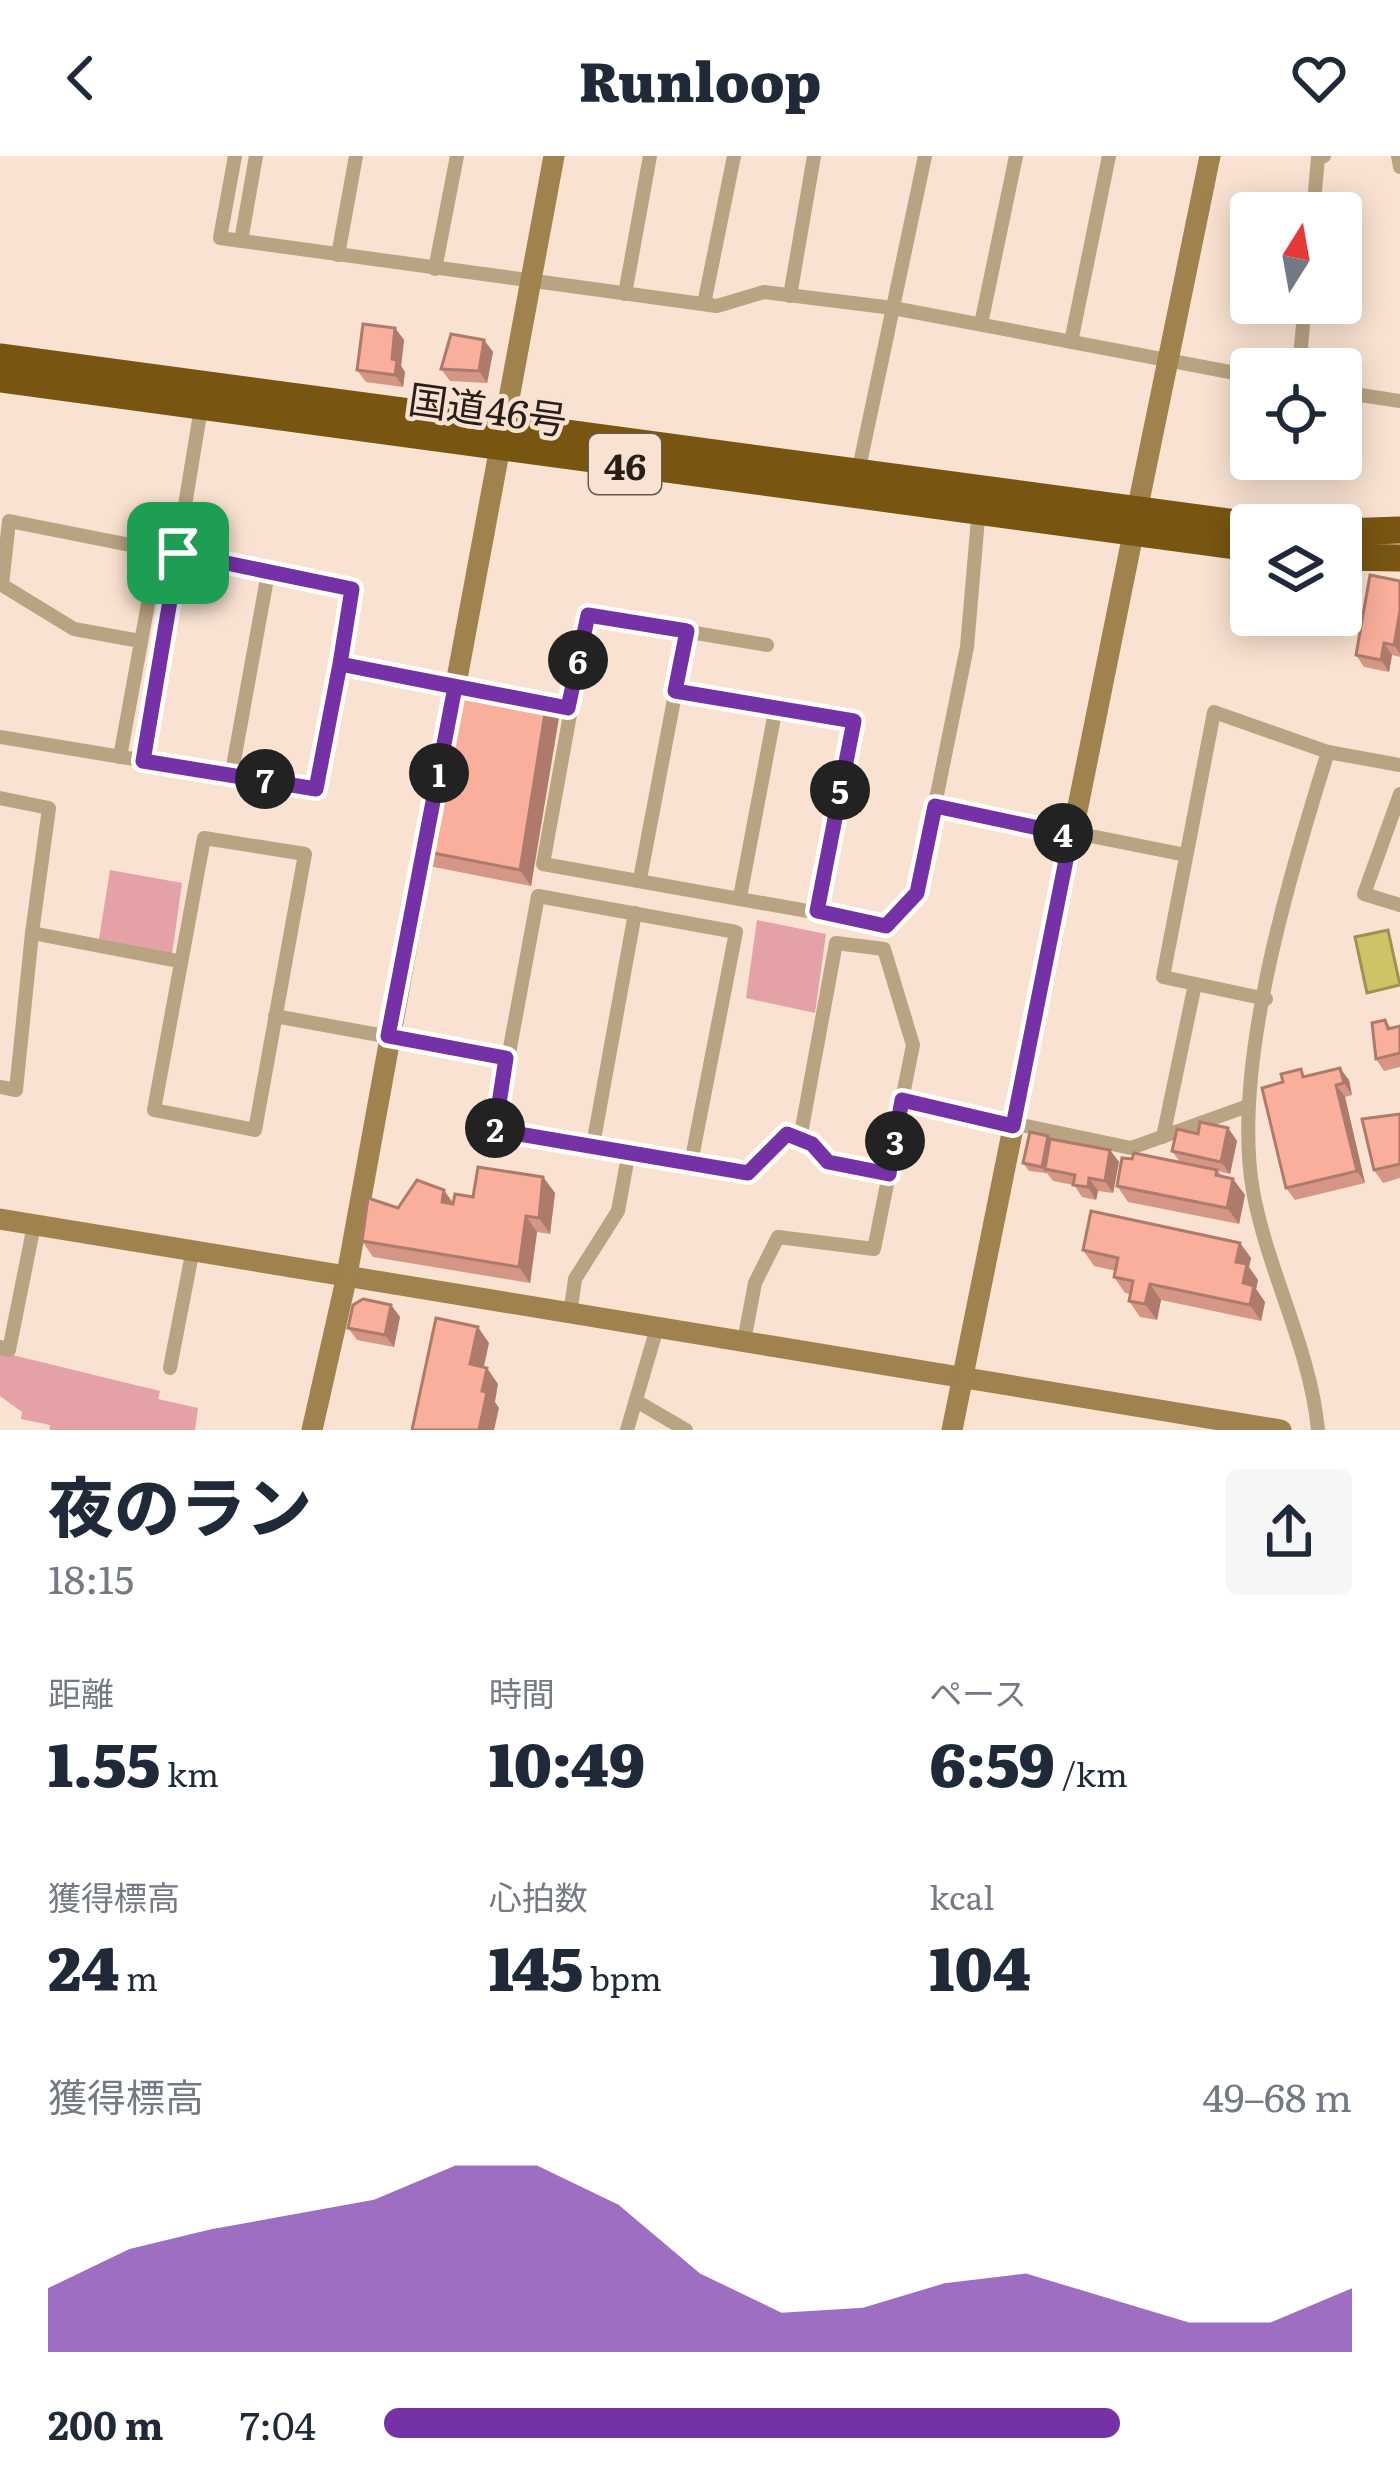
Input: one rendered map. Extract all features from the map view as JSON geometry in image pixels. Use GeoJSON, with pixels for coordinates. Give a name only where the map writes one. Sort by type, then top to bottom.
{"type":"FeatureCollection","features":[{"type":"Feature","properties":{"kind":"highway","name":"国道46号"},"geometry":{"type":"LineString","coordinates":[[0,357],[503,436],[1135,522],[1230,543]]}},
{"type":"Feature","properties":{"kind":"highway","name":"国道46号"},"geometry":{"type":"LineString","coordinates":[[0,379],[202,408],[858,473],[980,500]]}},
{"type":"Feature","properties":{"kind":"highway","name":"国道46号"},"geometry":{"type":"LineString","coordinates":[[1135,522],[1230,524]]}},
{"type":"Feature","properties":{"kind":"highway"},"geometry":{"type":"LineString","coordinates":[[1362,531],[1400,530]]}},
{"type":"Feature","properties":{"kind":"highway"},"geometry":{"type":"LineString","coordinates":[[1362,557],[1400,558]]}},
{"type":"Feature","properties":{"kind":"street"},"geometry":{"type":"LineString","coordinates":[[235,156],[220,238],[704,304],[764,292],[893,308],[1230,372]]}},
{"type":"Feature","properties":{"kind":"street"},"geometry":{"type":"LineString","coordinates":[[241,241],[256,156]]}},
{"type":"Feature","properties":{"kind":"street"},"geometry":{"type":"LineString","coordinates":[[338,255],[356,156]]}},
{"type":"Feature","properties":{"kind":"street"},"geometry":{"type":"LineString","coordinates":[[435,269],[457,156]]}},
{"type":"Feature","properties":{"kind":"street"},"geometry":{"type":"LineString","coordinates":[[446,734],[466,689],[503,436],[554,156]]}},
{"type":"Feature","properties":{"kind":"street"},"geometry":{"type":"LineString","coordinates":[[625,294],[650,156]]}},
{"type":"Feature","properties":{"kind":"street"},"geometry":{"type":"LineString","coordinates":[[704,304],[734,156]]}},
{"type":"Feature","properties":{"kind":"street"},"geometry":{"type":"LineString","coordinates":[[790,296],[814,156]]}},
{"type":"Feature","properties":{"kind":"street"},"geometry":{"type":"LineString","coordinates":[[858,473],[925,156]]}},
{"type":"Feature","properties":{"kind":"street"},"geometry":{"type":"LineString","coordinates":[[981,325],[1016,156]]}},
{"type":"Feature","properties":{"kind":"street"},"geometry":{"type":"LineString","coordinates":[[1071,342],[1109,156]]}},
{"type":"Feature","properties":{"kind":"street"},"geometry":{"type":"LineString","coordinates":[[952,1430],[1210,156]]}},
{"type":"Feature","properties":{"kind":"street"},"geometry":{"type":"LineString","coordinates":[[1315,192],[1318,158],[1324,156]]}},
{"type":"Feature","properties":{"kind":"street"},"geometry":{"type":"LineString","coordinates":[[1398,156],[1400,166]]}},
{"type":"Feature","properties":{"kind":"street"},"geometry":{"type":"LineString","coordinates":[[1362,395],[1400,401]]}},
{"type":"Feature","properties":{"kind":"street"},"geometry":{"type":"LineString","coordinates":[[143,761],[202,408]]}},
{"type":"Feature","properties":{"kind":"street"},"geometry":{"type":"LineString","coordinates":[[766,645],[588,615],[543,863],[886,926],[917,893],[967,647],[980,500]]}},
{"type":"Feature","properties":{"kind":"street"},"geometry":{"type":"LineString","coordinates":[[0,737],[316,789],[352,589],[9,521],[2,585],[74,629],[140,641]]}},
{"type":"Feature","properties":{"kind":"street"},"geometry":{"type":"LineString","coordinates":[[120,757],[158,549]]}},
{"type":"Feature","properties":{"kind":"street"},"geometry":{"type":"LineString","coordinates":[[232,772],[268,573]]}},
{"type":"Feature","properties":{"kind":"street"},"geometry":{"type":"LineString","coordinates":[[640,879],[687,631]]}},
{"type":"Feature","properties":{"kind":"street"},"geometry":{"type":"LineString","coordinates":[[340,664],[466,689]]}},
{"type":"Feature","properties":{"kind":"street"},"geometry":{"type":"LineString","coordinates":[[675,691],[854,721],[817,911]]}},
{"type":"Feature","properties":{"kind":"street"},"geometry":{"type":"LineString","coordinates":[[546,704],[568,708]]}},
{"type":"Feature","properties":{"kind":"street"},"geometry":{"type":"LineString","coordinates":[[740,897],[776,707]]}},
{"type":"Feature","properties":{"kind":"street"},"geometry":{"type":"LineString","coordinates":[[1266,999],[1163,977],[1214,712],[1328,752],[1400,765]]}},
{"type":"Feature","properties":{"kind":"street"},"geometry":{"type":"LineString","coordinates":[[1318,1430],[1314,1388],[1253,1193],[1245,1107],[1290,872],[1328,752]]}},
{"type":"Feature","properties":{"kind":"street"},"geometry":{"type":"LineString","coordinates":[[1400,794],[1364,894],[1400,905]]}},
{"type":"Feature","properties":{"kind":"street"},"geometry":{"type":"LineString","coordinates":[[0,797],[49,808],[16,1090],[0,1087]]}},
{"type":"Feature","properties":{"kind":"street"},"geometry":{"type":"LineString","coordinates":[[313,1430],[346,1280],[433,804]]}},
{"type":"Feature","properties":{"kind":"street"},"geometry":{"type":"LineString","coordinates":[[935,806],[1186,855]]}},
{"type":"Feature","properties":{"kind":"street"},"geometry":{"type":"LineString","coordinates":[[204,838],[305,854],[255,1130],[154,1110],[178,961],[204,838]]}},
{"type":"Feature","properties":{"kind":"street"},"geometry":{"type":"LineString","coordinates":[[691,1163],[736,932],[538,896],[495,1130],[748,1173],[787,1134],[828,1162],[889,1174]]}},
{"type":"Feature","properties":{"kind":"street"},"geometry":{"type":"LineString","coordinates":[[593,1144],[635,914]]}},
{"type":"Feature","properties":{"kind":"street"},"geometry":{"type":"LineString","coordinates":[[32,933],[178,961]]}},
{"type":"Feature","properties":{"kind":"street"},"geometry":{"type":"LineString","coordinates":[[745,1341],[754,1283],[778,1237],[874,1249],[913,1045],[884,949],[836,943],[800,1139]]}},
{"type":"Feature","properties":{"kind":"street"},"geometry":{"type":"LineString","coordinates":[[1162,1137],[1195,984]]}},
{"type":"Feature","properties":{"kind":"street"},"geometry":{"type":"LineString","coordinates":[[274,1016],[506,1058]]}},
{"type":"Feature","properties":{"kind":"street"},"geometry":{"type":"LineString","coordinates":[[902,1100],[1131,1148],[1245,1107]]}},
{"type":"Feature","properties":{"kind":"street"},"geometry":{"type":"LineString","coordinates":[[570,1315],[575,1279],[618,1210],[629,1151]]}},
{"type":"Feature","properties":{"kind":"street"},"geometry":{"type":"LineString","coordinates":[[0,1219],[346,1280],[962,1373],[1281,1430]]}},
{"type":"Feature","properties":{"kind":"street"},"geometry":{"type":"LineString","coordinates":[[0,1347],[9,1350],[34,1226]]}},
{"type":"Feature","properties":{"kind":"street"},"geometry":{"type":"LineString","coordinates":[[170,1368],[193,1254]]}},
{"type":"Feature","properties":{"kind":"street"},"geometry":{"type":"LineString","coordinates":[[627,1430],[657,1328]]}},
{"type":"Feature","properties":{"kind":"street"},"geometry":{"type":"LineString","coordinates":[[638,1402],[686,1430]]}},
{"type":"Feature","properties":{"kind":"shaded area"},"geometry":{"type":"Polygon","coordinates":[[[110,870],[182,883],[172,954],[99,939],[110,870]]]}},
{"type":"Feature","properties":{"kind":"shaded area"},"geometry":{"type":"Polygon","coordinates":[[[757,920],[826,934],[815,1013],[746,998],[757,920]]]}},
{"type":"Feature","properties":{"kind":"shaded area"},"geometry":{"type":"Polygon","coordinates":[[[1388,930],[1400,985],[1367,993],[1355,937],[1388,930]]]}},
{"type":"Feature","properties":{"kind":"shaded area"},"geometry":{"type":"Polygon","coordinates":[[[0,1352],[160,1391],[158,1399],[198,1408],[195,1430],[50,1430],[50,1425],[21,1419],[22,1412],[0,1396],[0,1352]]]}},
{"type":"Feature","properties":{"kind":"building"},"geometry":{"type":"Polygon","coordinates":[[[363,324],[395,328],[395,375],[357,370],[363,324]]]}},
{"type":"Feature","properties":{"kind":"building"},"geometry":{"type":"Polygon","coordinates":[[[451,334],[484,340],[479,371],[441,369],[451,334]]]}},
{"type":"Feature","properties":{"kind":"building"},"geometry":{"type":"Polygon","coordinates":[[[1370,575],[1400,581],[1394,645],[1384,643],[1381,660],[1356,655],[1370,575]]]}},
{"type":"Feature","properties":{"kind":"building"},"geometry":{"type":"Polygon","coordinates":[[[449,684],[547,701],[520,870],[418,850],[449,684]]]}},
{"type":"Feature","properties":{"kind":"building"},"geometry":{"type":"Polygon","coordinates":[[[1385,1020],[1388,1029],[1400,1026],[1400,1053],[1376,1059],[1372,1023],[1385,1020]]]}},
{"type":"Feature","properties":{"kind":"building"},"geometry":{"type":"Polygon","coordinates":[[[1340,1068],[1344,1083],[1336,1085],[1357,1171],[1286,1188],[1262,1088],[1283,1082],[1281,1074],[1301,1069],[1303,1077],[1340,1068]]]}},
{"type":"Feature","properties":{"kind":"building"},"geometry":{"type":"Polygon","coordinates":[[[1400,1114],[1400,1164],[1374,1170],[1362,1119],[1400,1114]]]}},
{"type":"Feature","properties":{"kind":"building"},"geometry":{"type":"Polygon","coordinates":[[[1200,1122],[1228,1128],[1221,1162],[1172,1151],[1177,1129],[1198,1134],[1200,1122]]]}},
{"type":"Feature","properties":{"kind":"building"},"geometry":{"type":"Polygon","coordinates":[[[1030,1132],[1048,1136],[1042,1167],[1023,1163],[1030,1132]]]}},
{"type":"Feature","properties":{"kind":"building"},"geometry":{"type":"Polygon","coordinates":[[[1050,1139],[1110,1150],[1105,1181],[1089,1178],[1088,1187],[1073,1185],[1075,1175],[1045,1169],[1050,1139]]]}},
{"type":"Feature","properties":{"kind":"building"},"geometry":{"type":"Polygon","coordinates":[[[1134,1153],[1217,1170],[1216,1175],[1233,1179],[1227,1208],[1117,1186],[1122,1158],[1132,1159],[1134,1153]]]}},
{"type":"Feature","properties":{"kind":"building"},"geometry":{"type":"Polygon","coordinates":[[[478,1167],[543,1177],[539,1218],[526,1216],[519,1267],[362,1241],[368,1198],[398,1208],[417,1180],[444,1190],[442,1202],[453,1204],[455,1194],[473,1197],[478,1167]]]}},
{"type":"Feature","properties":{"kind":"building"},"geometry":{"type":"Polygon","coordinates":[[[1091,1211],[1240,1243],[1236,1262],[1247,1264],[1243,1283],[1254,1286],[1250,1305],[1150,1284],[1145,1304],[1129,1301],[1133,1281],[1114,1277],[1118,1258],[1083,1250],[1091,1211]]]}},
{"type":"Feature","properties":{"kind":"building"},"geometry":{"type":"Polygon","coordinates":[[[363,1299],[391,1305],[385,1335],[348,1328],[353,1305],[363,1299]]]}},
{"type":"Feature","properties":{"kind":"building"},"geometry":{"type":"Polygon","coordinates":[[[436,1318],[478,1327],[470,1364],[487,1368],[479,1430],[412,1430],[436,1318]]]}},
{"type":"Feature","properties":{"kind":"route"},"geometry":{"type":"LineString","coordinates":[[178,553],[143,761],[316,789],[340,664],[568,708],[588,615],[687,631],[675,691],[854,721],[817,911],[886,926],[917,893],[935,806],[1071,835],[1013,1126],[902,1100],[889,1174],[828,1162],[812,1144],[787,1134],[748,1173],[495,1130],[506,1058],[388,1036],[455,687],[340,664],[352,589],[178,553]]}}]}
